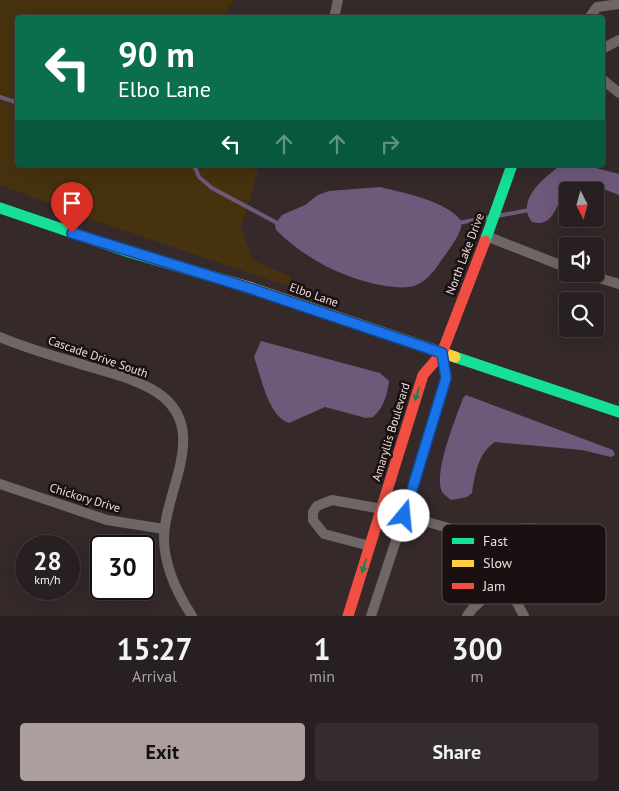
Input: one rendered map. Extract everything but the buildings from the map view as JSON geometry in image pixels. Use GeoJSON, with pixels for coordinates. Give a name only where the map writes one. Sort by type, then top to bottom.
{"type":"FeatureCollection","features":[{"type":"Feature","properties":{"kind":"street"},"geometry":{"type":"LineString","coordinates":[[335,15],[338,0]]}},
{"type":"Feature","properties":{"kind":"street"},"geometry":{"type":"LineString","coordinates":[[591,15],[598,7],[619,4]]}},
{"type":"Feature","properties":{"kind":"street"},"geometry":{"type":"LineString","coordinates":[[605,47],[619,40]]}},
{"type":"Feature","properties":{"kind":"street"},"geometry":{"type":"LineString","coordinates":[[605,81],[619,93]]}},
{"type":"Feature","properties":{"kind":"street","name":"North Lake Drive"},"geometry":{"type":"LineString","coordinates":[[442,353],[498,208],[511,167]]}},
{"type":"Feature","properties":{"kind":"street","name":"Elbo Lane"},"geometry":{"type":"LineString","coordinates":[[0,208],[129,252],[249,288],[619,412]]}},
{"type":"Feature","properties":{"kind":"street"},"geometry":{"type":"LineString","coordinates":[[486,236],[559,264]]}},
{"type":"Feature","properties":{"kind":"street"},"geometry":{"type":"LineString","coordinates":[[604,279],[619,284]]}},
{"type":"Feature","properties":{"kind":"street","name":"Cascade Drive South"},"geometry":{"type":"LineString","coordinates":[[0,338],[132,380],[158,393],[169,403],[177,415],[184,442],[182,457],[167,511],[164,529],[165,552],[170,573],[178,593],[192,616]]}},
{"type":"Feature","properties":{"kind":"street"},"geometry":{"type":"LineString","coordinates":[[370,616],[404,516],[446,378],[442,353]]}},
{"type":"Feature","properties":{"kind":"street","name":"Amaryllis Boulevard"},"geometry":{"type":"LineString","coordinates":[[348,616],[422,375],[442,353]]}},
{"type":"Feature","properties":{"kind":"street","name":"Chickory Drive"},"geometry":{"type":"LineString","coordinates":[[0,484],[107,520],[164,529]]}},
{"type":"Feature","properties":{"kind":"street"},"geometry":{"type":"LineString","coordinates":[[370,546],[324,534],[313,520],[313,512],[324,502],[332,500],[382,509],[442,526]]}},
{"type":"Feature","properties":{"kind":"street"},"geometry":{"type":"LineString","coordinates":[[467,616],[478,604]]}},
{"type":"Feature","properties":{"kind":"street"},"geometry":{"type":"LineString","coordinates":[[517,604],[524,616]]}},
{"type":"Feature","properties":{"kind":"shaded area"},"geometry":{"type":"Polygon","coordinates":[[[0,0],[234,0],[225,15],[15,15],[15,167],[251,167],[258,171],[241,228],[253,260],[289,276],[297,289],[93,220],[0,185],[0,0]]]}},
{"type":"Feature","properties":{"kind":"shaded area"},"geometry":{"type":"Polygon","coordinates":[[[558,167],[592,167],[619,174],[619,195],[604,189],[604,182],[559,182],[559,201],[554,212],[549,219],[542,223],[532,222],[527,206],[529,198],[540,183],[558,167]]]}},
{"type":"Feature","properties":{"kind":"shaded area"},"geometry":{"type":"Polygon","coordinates":[[[380,187],[436,203],[447,209],[462,222],[452,246],[438,266],[428,277],[416,285],[405,287],[386,286],[355,279],[313,259],[276,230],[275,224],[282,215],[305,205],[318,195],[329,191],[380,187]]]}},
{"type":"Feature","properties":{"kind":"shaded area"},"geometry":{"type":"Polygon","coordinates":[[[261,341],[380,373],[389,381],[382,405],[373,417],[366,418],[325,407],[289,423],[276,412],[266,394],[254,357],[261,341]]]}},
{"type":"Feature","properties":{"kind":"shaded area"},"geometry":{"type":"Polygon","coordinates":[[[466,395],[613,450],[615,455],[611,457],[582,450],[495,442],[481,458],[476,471],[472,493],[467,497],[451,500],[442,492],[440,483],[441,472],[451,432],[463,398],[466,395]]]}},
{"type":"Feature","properties":{"kind":"waterway"},"geometry":{"type":"LineString","coordinates":[[0,97],[15,102]]}},
{"type":"Feature","properties":{"kind":"waterway"},"geometry":{"type":"LineString","coordinates":[[195,167],[199,177],[212,188],[279,224]]}},
{"type":"Feature","properties":{"kind":"waterway"},"geometry":{"type":"LineString","coordinates":[[497,216],[529,210]]}},
{"type":"Feature","properties":{"kind":"waterway"},"geometry":{"type":"LineString","coordinates":[[458,223],[491,217]]}},
{"type":"Feature","properties":{"kind":"traffic: fast"},"geometry":{"type":"LineString","coordinates":[[485,241],[511,167]]}},
{"type":"Feature","properties":{"kind":"traffic: fast"},"geometry":{"type":"LineString","coordinates":[[0,208],[129,252],[197,272]]}},
{"type":"Feature","properties":{"kind":"traffic: fast"},"geometry":{"type":"LineString","coordinates":[[455,357],[619,412]]}},
{"type":"Feature","properties":{"kind":"traffic: slow"},"geometry":{"type":"LineString","coordinates":[[197,272],[249,287],[455,357]]}},
{"type":"Feature","properties":{"kind":"traffic: jam"},"geometry":{"type":"LineString","coordinates":[[348,616],[423,375],[442,353],[485,241]]}},
{"type":"Feature","properties":{"kind":"route"},"geometry":{"type":"LineString","coordinates":[[72,233],[249,288],[442,353],[446,378],[404,516]]}}]}
